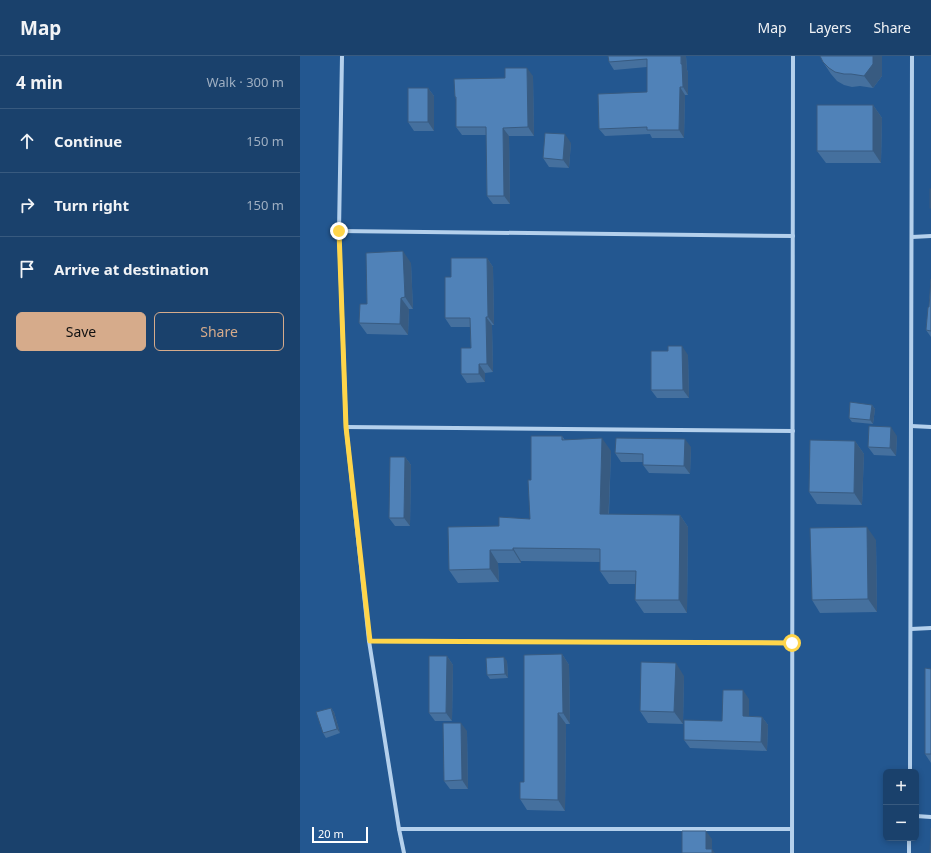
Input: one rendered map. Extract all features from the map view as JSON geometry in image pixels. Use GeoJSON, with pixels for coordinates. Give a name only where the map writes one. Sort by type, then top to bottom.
{"type":"FeatureCollection","features":[{"type":"Feature","properties":{"kind":"street"},"geometry":{"type":"LineString","coordinates":[[342,56],[339,231],[346,427],[370,641],[404,853]]}},
{"type":"Feature","properties":{"kind":"street"},"geometry":{"type":"LineString","coordinates":[[792,853],[793,56]]}},
{"type":"Feature","properties":{"kind":"street"},"geometry":{"type":"LineString","coordinates":[[910,769],[912,56]]}},
{"type":"Feature","properties":{"kind":"street"},"geometry":{"type":"LineString","coordinates":[[339,231],[793,236]]}},
{"type":"Feature","properties":{"kind":"street"},"geometry":{"type":"LineString","coordinates":[[912,237],[931,236]]}},
{"type":"Feature","properties":{"kind":"street"},"geometry":{"type":"LineString","coordinates":[[911,426],[931,427]]}},
{"type":"Feature","properties":{"kind":"street"},"geometry":{"type":"LineString","coordinates":[[346,427],[793,431]]}},
{"type":"Feature","properties":{"kind":"street"},"geometry":{"type":"LineString","coordinates":[[910,629],[931,628]]}},
{"type":"Feature","properties":{"kind":"street"},"geometry":{"type":"LineString","coordinates":[[370,641],[792,643]]}},
{"type":"Feature","properties":{"kind":"street"},"geometry":{"type":"LineString","coordinates":[[919,816],[931,817]]}},
{"type":"Feature","properties":{"kind":"street"},"geometry":{"type":"LineString","coordinates":[[399,829],[792,829]]}},
{"type":"Feature","properties":{"kind":"street"},"geometry":{"type":"LineString","coordinates":[[909,841],[909,853]]}},
{"type":"Feature","properties":{"kind":"building"},"geometry":{"type":"Polygon","coordinates":[[[608,56],[681,56],[683,87],[680,87],[679,130],[647,130],[647,127],[599,129],[598,94],[647,92],[647,59],[609,62],[608,56]]]}},
{"type":"Feature","properties":{"kind":"building"},"geometry":{"type":"Polygon","coordinates":[[[820,56],[873,56],[873,64],[864,76],[844,74],[835,72],[829,68],[820,56]]]}},
{"type":"Feature","properties":{"kind":"building"},"geometry":{"type":"Polygon","coordinates":[[[505,68],[527,68],[528,127],[503,128],[504,196],[487,196],[486,127],[456,127],[456,97],[454,79],[505,78],[505,68]]]}},
{"type":"Feature","properties":{"kind":"building"},"geometry":{"type":"Polygon","coordinates":[[[408,88],[428,88],[428,122],[408,122],[408,88]]]}},
{"type":"Feature","properties":{"kind":"building"},"geometry":{"type":"Polygon","coordinates":[[[817,105],[873,105],[873,151],[817,151],[817,105]]]}},
{"type":"Feature","properties":{"kind":"building"},"geometry":{"type":"Polygon","coordinates":[[[545,133],[565,134],[563,160],[543,158],[545,133]]]}},
{"type":"Feature","properties":{"kind":"building"},"geometry":{"type":"Polygon","coordinates":[[[931,189],[931,208],[930,208],[931,189]]]}},
{"type":"Feature","properties":{"kind":"building"},"geometry":{"type":"Polygon","coordinates":[[[403,251],[405,297],[401,298],[400,324],[359,323],[360,304],[367,304],[366,253],[403,251]]]}},
{"type":"Feature","properties":{"kind":"building"},"geometry":{"type":"Polygon","coordinates":[[[451,258],[487,258],[487,364],[479,364],[479,374],[461,374],[461,348],[471,348],[470,318],[445,318],[445,277],[451,277],[451,258]]]}},
{"type":"Feature","properties":{"kind":"building"},"geometry":{"type":"Polygon","coordinates":[[[931,279],[931,331],[926,330],[931,279]]]}},
{"type":"Feature","properties":{"kind":"building"},"geometry":{"type":"Polygon","coordinates":[[[668,346],[682,346],[683,390],[651,390],[651,351],[668,351],[668,346]]]}},
{"type":"Feature","properties":{"kind":"building"},"geometry":{"type":"Polygon","coordinates":[[[850,402],[872,405],[870,420],[849,418],[850,402]]]}},
{"type":"Feature","properties":{"kind":"building"},"geometry":{"type":"Polygon","coordinates":[[[869,426],[891,427],[890,448],[868,447],[869,426]]]}},
{"type":"Feature","properties":{"kind":"building"},"geometry":{"type":"Polygon","coordinates":[[[531,436],[562,436],[562,440],[602,438],[600,514],[680,515],[679,600],[635,600],[636,571],[600,571],[600,549],[513,548],[513,550],[490,550],[490,569],[449,570],[448,527],[499,526],[499,517],[530,519],[528,480],[531,480],[531,436]]]}},
{"type":"Feature","properties":{"kind":"building"},"geometry":{"type":"Polygon","coordinates":[[[616,438],[685,439],[684,466],[643,465],[643,454],[615,453],[616,438]]]}},
{"type":"Feature","properties":{"kind":"building"},"geometry":{"type":"Polygon","coordinates":[[[810,440],[855,441],[854,493],[809,492],[810,440]]]}},
{"type":"Feature","properties":{"kind":"building"},"geometry":{"type":"Polygon","coordinates":[[[390,457],[405,457],[404,518],[389,518],[390,457]]]}},
{"type":"Feature","properties":{"kind":"building"},"geometry":{"type":"Polygon","coordinates":[[[867,527],[868,599],[812,600],[810,528],[867,527]]]}},
{"type":"Feature","properties":{"kind":"building"},"geometry":{"type":"Polygon","coordinates":[[[562,654],[563,713],[558,713],[558,800],[520,799],[520,782],[524,782],[524,655],[562,654]]]}},
{"type":"Feature","properties":{"kind":"building"},"geometry":{"type":"Polygon","coordinates":[[[429,656],[447,656],[446,713],[429,713],[429,656]]]}},
{"type":"Feature","properties":{"kind":"building"},"geometry":{"type":"Polygon","coordinates":[[[504,657],[505,674],[487,675],[486,658],[504,657]]]}},
{"type":"Feature","properties":{"kind":"building"},"geometry":{"type":"Polygon","coordinates":[[[641,662],[676,663],[674,712],[640,711],[641,662]]]}},
{"type":"Feature","properties":{"kind":"building"},"geometry":{"type":"Polygon","coordinates":[[[925,668],[931,669],[931,754],[925,754],[925,668]]]}},
{"type":"Feature","properties":{"kind":"building"},"geometry":{"type":"Polygon","coordinates":[[[723,690],[743,690],[743,716],[762,717],[761,742],[684,740],[684,720],[722,721],[723,690]]]}},
{"type":"Feature","properties":{"kind":"building"},"geometry":{"type":"Polygon","coordinates":[[[331,708],[337,729],[323,733],[316,712],[331,708]]]}},
{"type":"Feature","properties":{"kind":"building"},"geometry":{"type":"Polygon","coordinates":[[[443,723],[461,723],[462,780],[444,781],[443,723]]]}},
{"type":"Feature","properties":{"kind":"building"},"geometry":{"type":"Polygon","coordinates":[[[931,828],[931,853],[930,853],[931,828]]]}},
{"type":"Feature","properties":{"kind":"building"},"geometry":{"type":"Polygon","coordinates":[[[682,831],[706,831],[706,849],[712,849],[712,853],[682,853],[682,831]]]}},
{"type":"Feature","properties":{"kind":"route"},"geometry":{"type":"LineString","coordinates":[[339,231],[346,427],[370,641],[792,643]]}}]}
